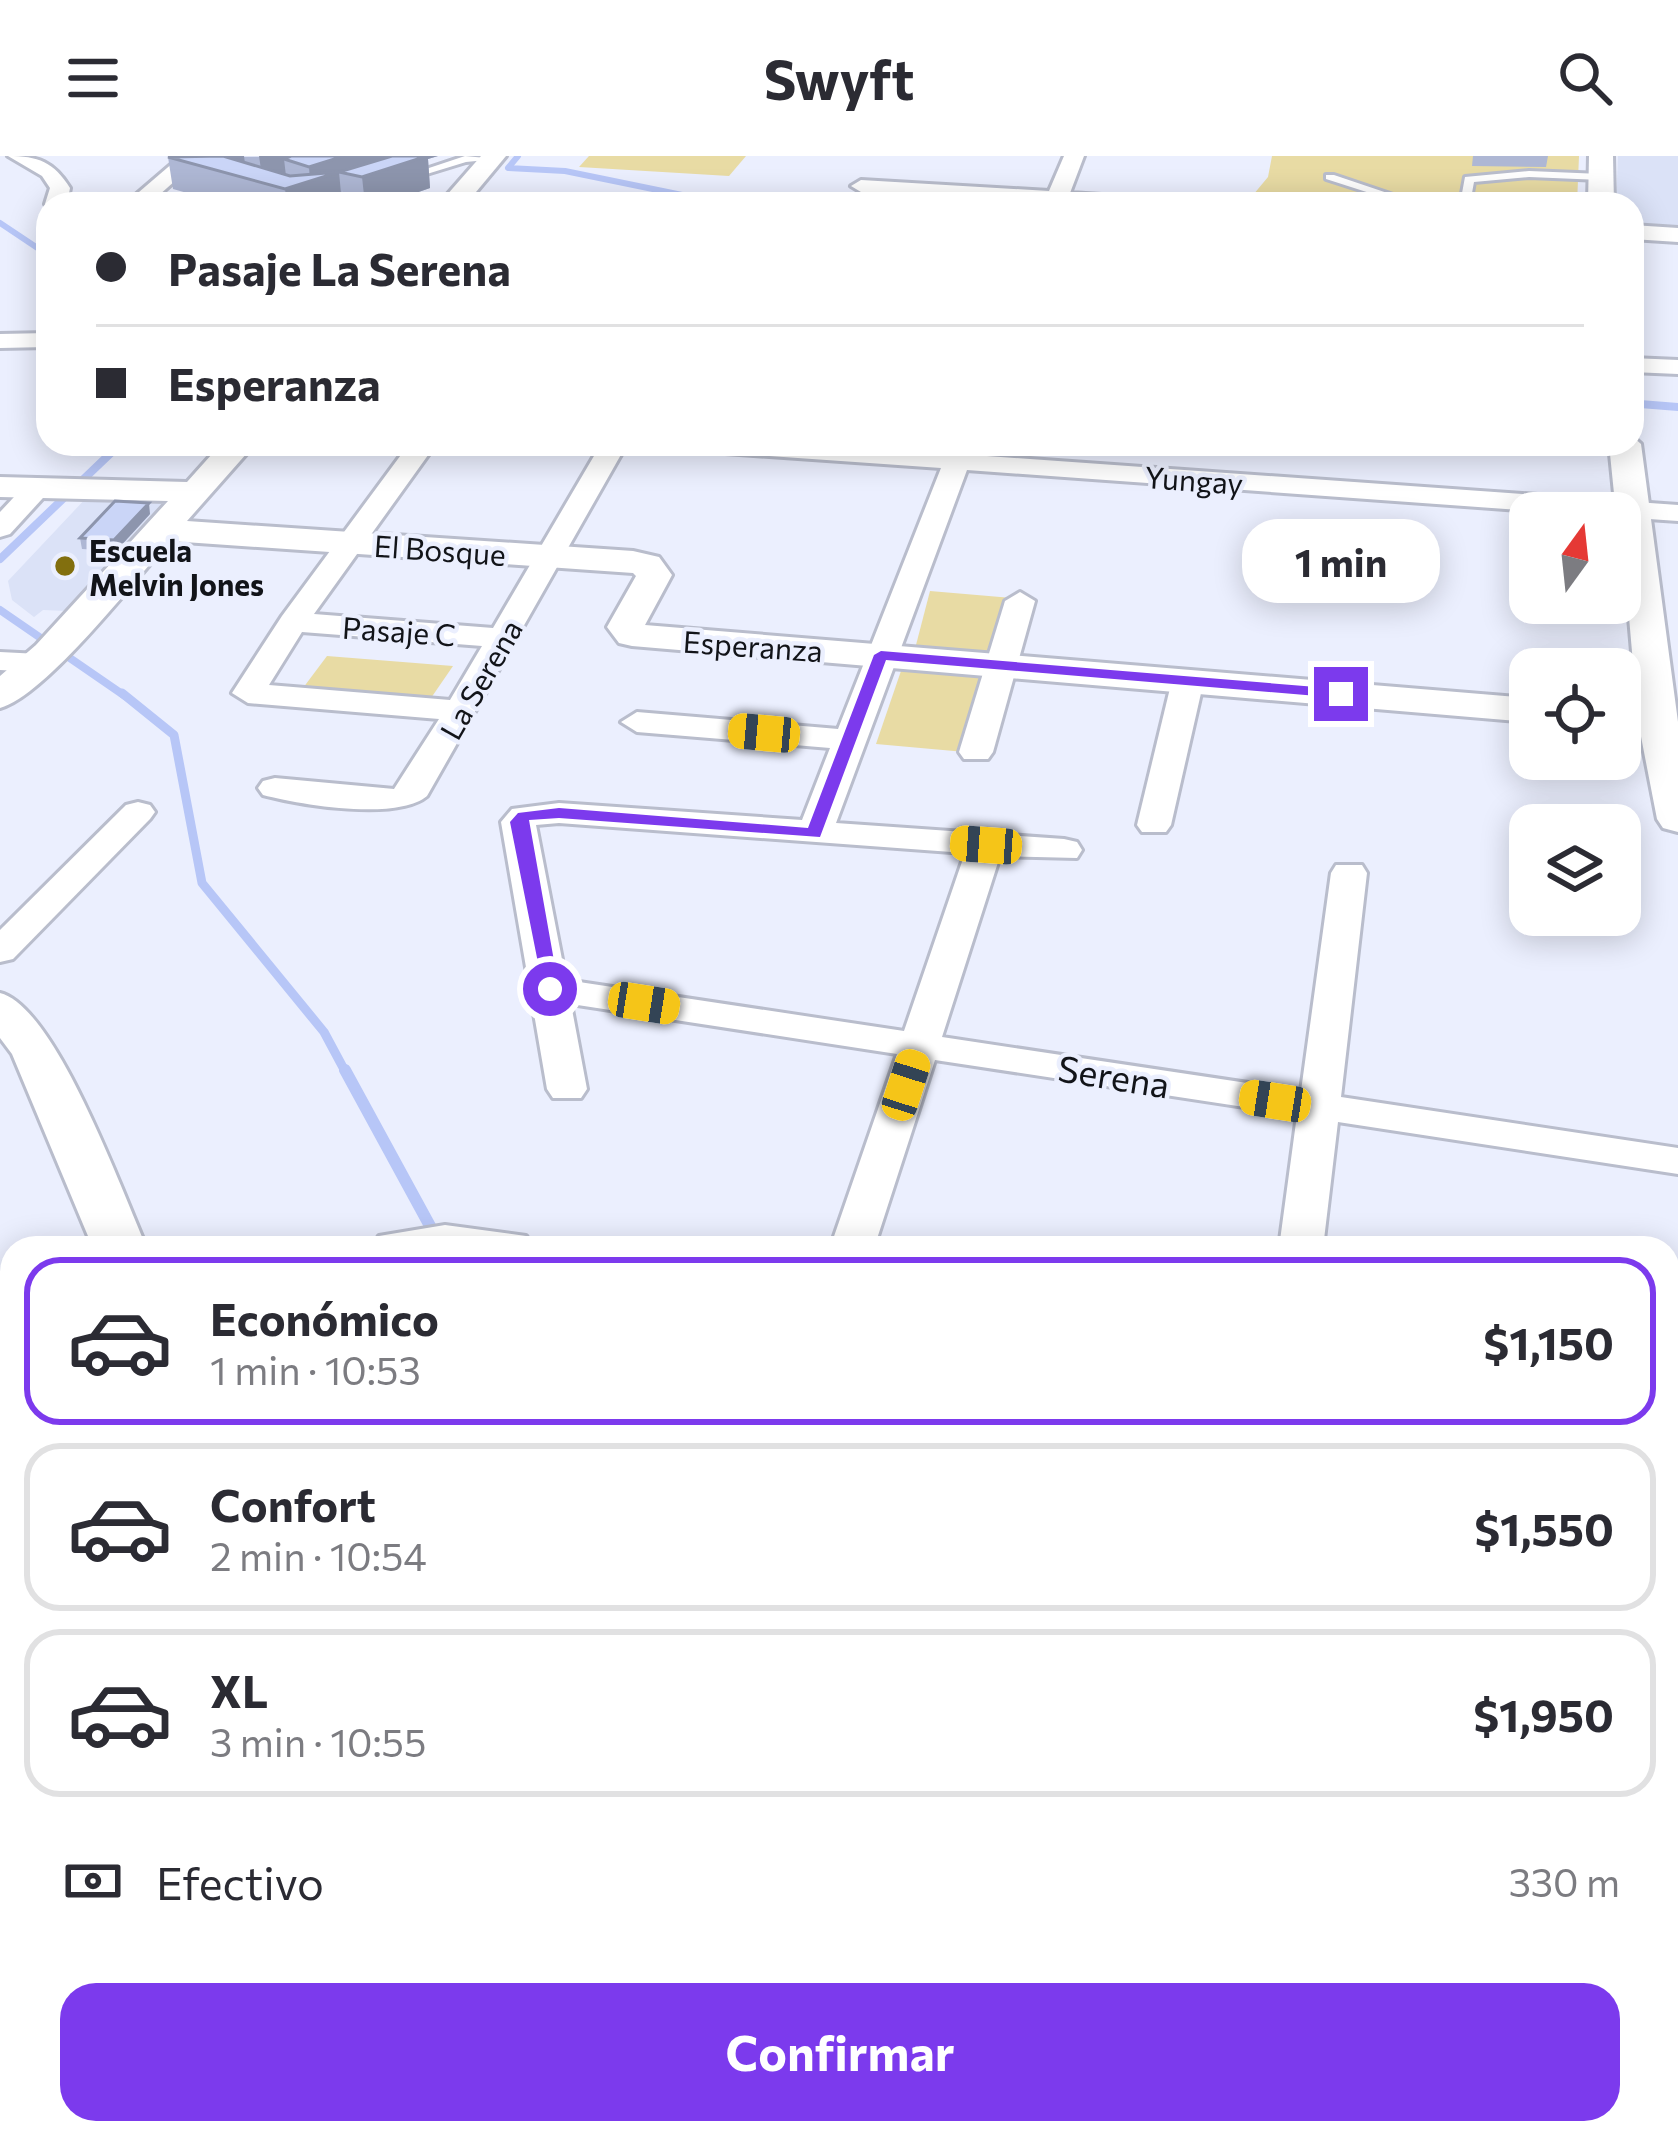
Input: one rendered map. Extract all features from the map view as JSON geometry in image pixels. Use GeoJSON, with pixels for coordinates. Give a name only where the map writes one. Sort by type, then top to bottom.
{"type":"FeatureCollection","features":[{"type":"Feature","properties":{"kind":"street"},"geometry":{"type":"LineString","coordinates":[[19,156],[50,172],[59,192]]}},
{"type":"Feature","properties":{"kind":"street"},"geometry":{"type":"LineString","coordinates":[[150,192],[193,156]]}},
{"type":"Feature","properties":{"kind":"street"},"geometry":{"type":"LineString","coordinates":[[1060,192],[1074,156]]}},
{"type":"Feature","properties":{"kind":"street"},"geometry":{"type":"LineString","coordinates":[[460,192],[483,158]]}},
{"type":"Feature","properties":{"kind":"street"},"geometry":{"type":"LineString","coordinates":[[861,186],[939,192]]}},
{"type":"Feature","properties":{"kind":"street"},"geometry":{"type":"LineString","coordinates":[[1644,233],[1678,235]]}},
{"type":"Feature","properties":{"kind":"street"},"geometry":{"type":"LineString","coordinates":[[0,340],[36,340]]}},
{"type":"Feature","properties":{"kind":"street"},"geometry":{"type":"LineString","coordinates":[[1644,365],[1678,368]]}},
{"type":"Feature","properties":{"kind":"street"},"geometry":{"type":"LineString","coordinates":[[0,696],[228,456]]}},
{"type":"Feature","properties":{"kind":"street"},"geometry":{"type":"LineString","coordinates":[[414,456],[293,622],[248,693],[463,711]]}},
{"type":"Feature","properties":{"kind":"street","name":"La Serena"},"geometry":{"type":"LineString","coordinates":[[275,788],[404,798],[463,711],[607,456]]}},
{"type":"Feature","properties":{"kind":"street"},"geometry":{"type":"LineString","coordinates":[[814,833],[959,456]]}},
{"type":"Feature","properties":{"kind":"street","name":"Yungay"},"geometry":{"type":"LineString","coordinates":[[984,456],[1509,500]]}},
{"type":"Feature","properties":{"kind":"street"},"geometry":{"type":"LineString","coordinates":[[1627,456],[1632,492]]}},
{"type":"Feature","properties":{"kind":"street"},"geometry":{"type":"LineString","coordinates":[[0,487],[198,492]]}},
{"type":"Feature","properties":{"kind":"street"},"geometry":{"type":"LineString","coordinates":[[0,528],[45,488]]}},
{"type":"Feature","properties":{"kind":"street","name":"Yungay"},"geometry":{"type":"LineString","coordinates":[[1641,510],[1678,513]]}},
{"type":"Feature","properties":{"kind":"street","name":"El Bosque"},"geometry":{"type":"LineString","coordinates":[[162,530],[633,562],[654,575],[626,627]]}},
{"type":"Feature","properties":{"kind":"street"},"geometry":{"type":"LineString","coordinates":[[1641,592],[1652,720],[1678,819]]}},
{"type":"Feature","properties":{"kind":"street"},"geometry":{"type":"LineString","coordinates":[[976,752],[1020,601]]}},
{"type":"Feature","properties":{"kind":"street","name":"Pasaje C"},"geometry":{"type":"LineString","coordinates":[[293,622],[504,638]]}},
{"type":"Feature","properties":{"kind":"street","name":"Esperanza"},"geometry":{"type":"LineString","coordinates":[[626,627],[632,634],[651,638],[1509,708]]}},
{"type":"Feature","properties":{"kind":"street"},"geometry":{"type":"LineString","coordinates":[[1154,825],[1188,680]]}},
{"type":"Feature","properties":{"kind":"street"},"geometry":{"type":"LineString","coordinates":[[637,722],[849,740]]}},
{"type":"Feature","properties":{"kind":"street"},"geometry":{"type":"LineString","coordinates":[[0,951],[138,812]]}},
{"type":"Feature","properties":{"kind":"street"},"geometry":{"type":"LineString","coordinates":[[568,1089],[518,822],[524,816],[559,813],[1064,850]]}},
{"type":"Feature","properties":{"kind":"street"},"geometry":{"type":"LineString","coordinates":[[856,1236],[986,845]]}},
{"type":"Feature","properties":{"kind":"street"},"geometry":{"type":"LineString","coordinates":[[1303,1236],[1349,873]]}},
{"type":"Feature","properties":{"kind":"street","name":"Serena"},"geometry":{"type":"LineString","coordinates":[[550,989],[1678,1161]]}},
{"type":"Feature","properties":{"kind":"street"},"geometry":{"type":"LineString","coordinates":[[0,1007],[35,1051],[115,1236]]}},
{"type":"Feature","properties":{"kind":"lane"},"geometry":{"type":"LineString","coordinates":[[450,156],[483,158]]}},
{"type":"Feature","properties":{"kind":"lane"},"geometry":{"type":"LineString","coordinates":[[381,185],[483,158]]}},
{"type":"Feature","properties":{"kind":"lane"},"geometry":{"type":"LineString","coordinates":[[1467,192],[1469,179],[1529,174],[1601,179]]}},
{"type":"Feature","properties":{"kind":"lane"},"geometry":{"type":"LineString","coordinates":[[1330,177],[1377,192]]}},
{"type":"Feature","properties":{"kind":"shaded area"},"geometry":{"type":"Polygon","coordinates":[[[589,156],[746,156],[729,176],[579,167],[589,156]]]}},
{"type":"Feature","properties":{"kind":"shaded area"},"geometry":{"type":"Polygon","coordinates":[[[1272,156],[1579,156],[1578,192],[1256,192],[1268,177],[1272,156]]]}},
{"type":"Feature","properties":{"kind":"shaded area"},"geometry":{"type":"Polygon","coordinates":[[[1618,156],[1678,156],[1678,232],[1644,230],[1644,192],[1616,192],[1618,156]]]}},
{"type":"Feature","properties":{"kind":"shaded area","name":"Escuela Melvin Jones"},"geometry":{"type":"Polygon","coordinates":[[[89,495],[167,502],[66,611],[43,610],[34,617],[12,600],[8,581],[89,495]]]}},
{"type":"Feature","properties":{"kind":"shaded area"},"geometry":{"type":"Polygon","coordinates":[[[930,591],[1012,598],[997,652],[916,645],[930,591]]]}},
{"type":"Feature","properties":{"kind":"shaded area"},"geometry":{"type":"Polygon","coordinates":[[[327,656],[453,666],[431,698],[303,688],[327,656]]]}},
{"type":"Feature","properties":{"kind":"shaded area"},"geometry":{"type":"Polygon","coordinates":[[[902,668],[992,674],[965,752],[876,744],[902,668]]]}},
{"type":"Feature","properties":{"kind":"building"},"geometry":{"type":"Polygon","coordinates":[[[223,156],[290,176],[339,172],[285,189],[168,157],[223,156]]]}},
{"type":"Feature","properties":{"kind":"building"},"geometry":{"type":"Polygon","coordinates":[[[344,156],[309,167],[284,159],[344,156]]]}},
{"type":"Feature","properties":{"kind":"building"},"geometry":{"type":"Polygon","coordinates":[[[392,156],[427,156],[362,177],[339,172],[392,156]]]}},
{"type":"Feature","properties":{"kind":"building"},"geometry":{"type":"Polygon","coordinates":[[[115,501],[149,503],[114,540],[80,538],[115,501]]]}},
{"type":"Feature","properties":{"kind":"waterway"},"geometry":{"type":"LineString","coordinates":[[518,156],[508,168],[565,171],[667,192]]}},
{"type":"Feature","properties":{"kind":"waterway"},"geometry":{"type":"LineString","coordinates":[[0,223],[36,247]]}},
{"type":"Feature","properties":{"kind":"waterway"},"geometry":{"type":"LineString","coordinates":[[1644,404],[1678,407]]}},
{"type":"Feature","properties":{"kind":"waterway"},"geometry":{"type":"LineString","coordinates":[[0,559],[108,456]]}},
{"type":"Feature","properties":{"kind":"waterway"},"geometry":{"type":"LineString","coordinates":[[0,610],[125,696]]}},
{"type":"Feature","properties":{"kind":"waterway"},"geometry":{"type":"LineString","coordinates":[[122,693],[174,735],[202,883],[324,1032],[346,1073]]}},
{"type":"Feature","properties":{"kind":"waterway"},"geometry":{"type":"LineString","coordinates":[[345,1070],[435,1236]]}},
{"type":"Feature","properties":{"kind":"place","name":"Escuela Melvin Jones"},"geometry":{"type":"Point","coordinates":[65,566]}},
{"type":"Feature","properties":{"kind":"route"},"geometry":{"type":"LineString","coordinates":[[550,989],[518,822],[524,816],[559,813],[814,833],[881,655],[1341,694]]}}]}
